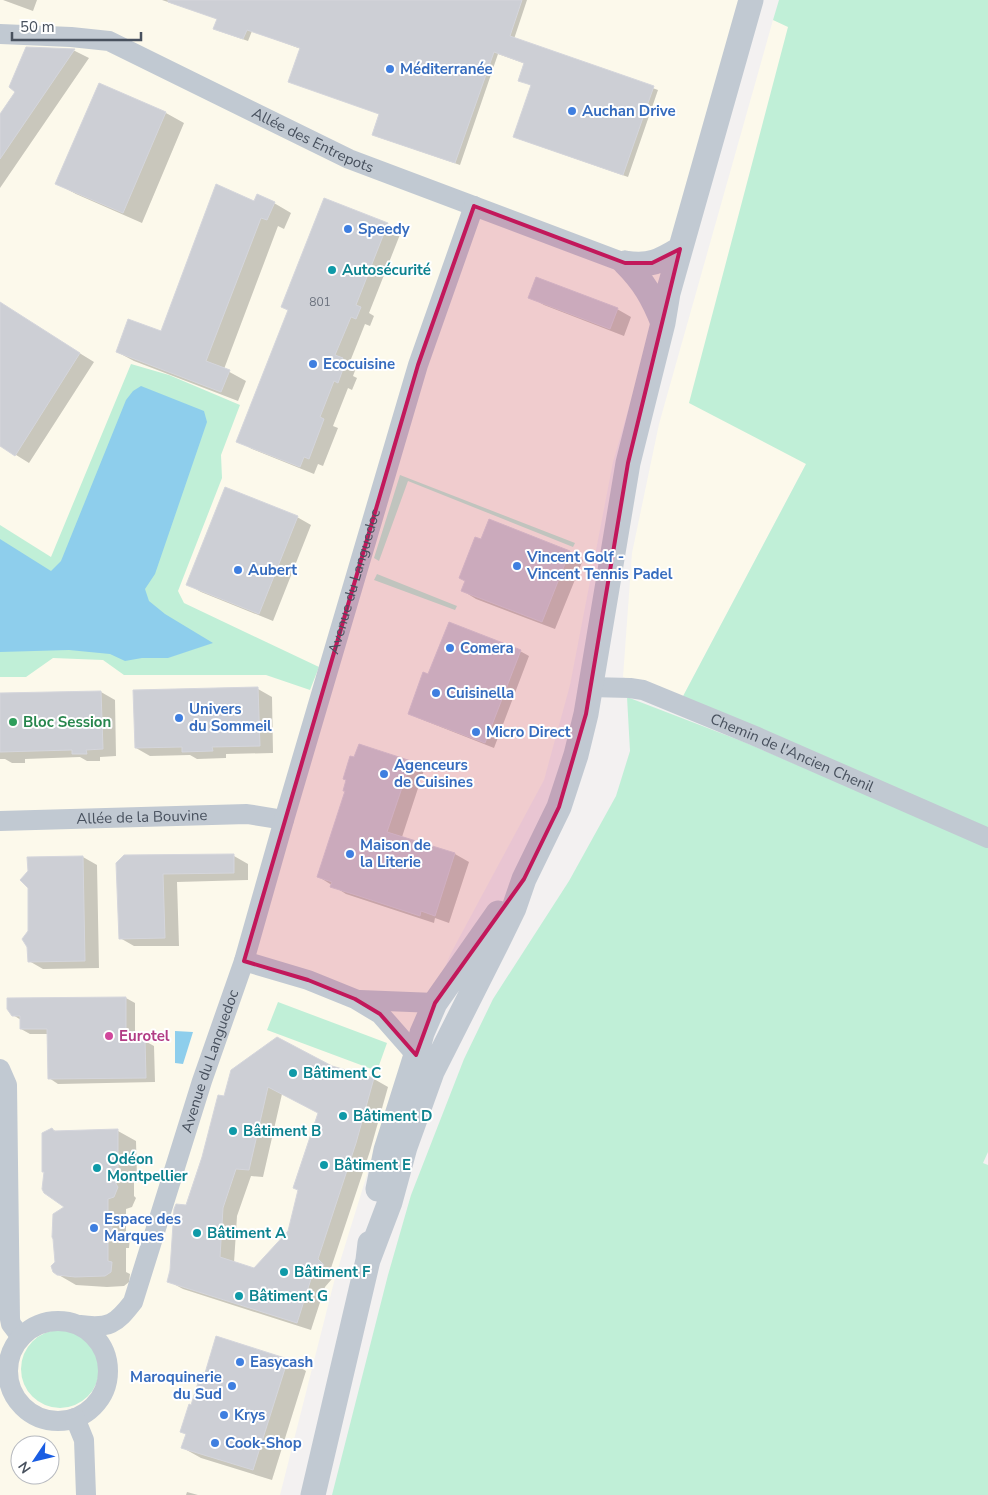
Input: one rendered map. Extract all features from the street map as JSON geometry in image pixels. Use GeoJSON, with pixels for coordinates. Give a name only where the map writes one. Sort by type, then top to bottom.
{"type":"FeatureCollection","features":[{"type":"Feature","properties":{"kind":"street"},"geometry":{"type":"LineString","coordinates":[[368,1260],[390,1202],[405,1147],[432,1072],[514,908],[524,879],[559,807],[576,755],[586,714],[628,463],[680,249],[751,0]]}},
{"type":"Feature","properties":{"kind":"street"},"geometry":{"type":"LineString","coordinates":[[666,308],[679,304],[681,301],[766,0]]}},
{"type":"Feature","properties":{"kind":"street","name":"Allée des Entrepots"},"geometry":{"type":"LineString","coordinates":[[0,34],[71,37],[110,41],[349,158],[633,264]]}},
{"type":"Feature","properties":{"kind":"street","name":"Avenue du Languedoc"},"geometry":{"type":"LineString","coordinates":[[80,1325],[105,1326],[120,1318],[133,1302],[202,1081],[244,961],[418,365],[474,206]]}},
{"type":"Feature","properties":{"kind":"street"},"geometry":{"type":"LineString","coordinates":[[633,264],[662,260],[680,249]]}},
{"type":"Feature","properties":{"kind":"street"},"geometry":{"type":"LineString","coordinates":[[633,264],[647,268],[659,280],[666,308]]}},
{"type":"Feature","properties":{"kind":"street","name":"Chemin de l'Ancien Chenil"},"geometry":{"type":"LineString","coordinates":[[590,687],[643,690],[755,736],[988,838]]}},
{"type":"Feature","properties":{"kind":"street","name":"Allée de la Bouvine"},"geometry":{"type":"LineString","coordinates":[[0,821],[247,814],[284,820]]}},
{"type":"Feature","properties":{"kind":"street"},"geometry":{"type":"LineString","coordinates":[[312,1495],[368,1260],[374,1209],[386,1150],[422,1033],[435,1003],[524,879]]}},
{"type":"Feature","properties":{"kind":"street"},"geometry":{"type":"LineString","coordinates":[[244,961],[308,980],[355,999],[380,1014],[416,1055]]}},
{"type":"Feature","properties":{"kind":"street"},"geometry":{"type":"LineString","coordinates":[[355,999],[435,1003]]}},
{"type":"Feature","properties":{"kind":"street"},"geometry":{"type":"LineString","coordinates":[[405,1147],[407,1118],[430,1058],[435,1003]]}},
{"type":"Feature","properties":{"kind":"street"},"geometry":{"type":"LineString","coordinates":[[416,1055],[431,1035],[460,1015]]}},
{"type":"Feature","properties":{"kind":"street"},"geometry":{"type":"LineString","coordinates":[[0,1069],[7,1085],[10,1320],[21,1337]]}},
{"type":"Feature","properties":{"kind":"street"},"geometry":{"type":"LineString","coordinates":[[65,1320],[80,1325],[93,1334],[103,1347],[108,1361],[109,1375],[105,1389],[98,1402],[88,1412],[62,1421],[48,1420],[29,1412],[16,1399],[4,1373],[13,1348],[21,1337],[34,1326],[48,1321],[65,1320]]}},
{"type":"Feature","properties":{"kind":"street"},"geometry":{"type":"LineString","coordinates":[[75,1418],[84,1440],[86,1495]]}},
{"type":"Feature","properties":{"kind":"highlighted area"},"geometry":{"type":"Polygon","coordinates":[[[474,206],[625,263],[652,263],[680,249],[628,463],[586,714],[559,807],[524,879],[435,1003],[416,1055],[380,1014],[355,999],[308,980],[244,961],[418,365],[474,206]]]}},
{"type":"Feature","properties":{"kind":"shaded area"},"geometry":{"type":"Polygon","coordinates":[[[0,0],[742,0],[661,297],[613,462],[570,685],[544,780],[451,953],[395,1084],[335,1278],[280,1495],[0,1495],[0,0]]]}},
{"type":"Feature","properties":{"kind":"shaded area"},"geometry":{"type":"Polygon","coordinates":[[[773,20],[789,26],[806,464],[681,700],[623,677],[632,553],[659,424],[773,20]]]}},
{"type":"Feature","properties":{"kind":"green space"},"geometry":{"type":"Polygon","coordinates":[[[779,0],[988,0],[988,833],[681,700],[806,464],[689,403],[788,27],[773,20],[779,0]]]}},
{"type":"Feature","properties":{"kind":"green space"},"geometry":{"type":"Polygon","coordinates":[[[131,364],[169,375],[240,405],[221,455],[222,478],[178,591],[184,603],[319,667],[310,690],[266,675],[124,675],[103,660],[53,658],[26,677],[0,677],[0,645],[55,579],[0,545],[0,525],[51,557],[131,364]]]}},
{"type":"Feature","properties":{"kind":"green space"},"geometry":{"type":"Polygon","coordinates":[[[400,475],[575,543],[573,547],[408,481],[379,561],[374,558],[400,475]]]}},
{"type":"Feature","properties":{"kind":"green space"},"geometry":{"type":"Polygon","coordinates":[[[377,574],[457,606],[455,610],[374,580],[377,574]]]}},
{"type":"Feature","properties":{"kind":"green space"},"geometry":{"type":"Polygon","coordinates":[[[627,697],[744,742],[988,846],[988,1152],[983,1163],[988,1165],[988,1495],[332,1495],[388,1275],[411,1195],[464,1059],[493,999],[569,881],[616,796],[630,751],[627,697]]]}},
{"type":"Feature","properties":{"kind":"green space"},"geometry":{"type":"Polygon","coordinates":[[[278,1002],[387,1043],[377,1071],[267,1030],[278,1002]]]}},
{"type":"Feature","properties":{"kind":"green space"},"geometry":{"type":"Polygon","coordinates":[[[60,1330],[75,1333],[92,1347],[96,1354],[99,1369],[96,1384],[82,1401],[75,1405],[60,1408],[45,1405],[28,1391],[24,1384],[21,1369],[24,1354],[38,1337],[45,1333],[60,1330]]]}},
{"type":"Feature","properties":{"kind":"water"},"geometry":{"type":"Polygon","coordinates":[[[141,386],[204,411],[207,422],[155,574],[145,589],[149,601],[165,614],[213,643],[168,658],[142,658],[125,661],[110,654],[69,650],[0,652],[0,539],[51,571],[61,561],[126,400],[133,391],[141,386]]]}},
{"type":"Feature","properties":{"kind":"water"},"geometry":{"type":"Polygon","coordinates":[[[175,1031],[193,1032],[183,1064],[175,1063],[175,1031]]]}},
{"type":"Feature","properties":{"kind":"building","name":"Méditerranée"},"geometry":{"type":"Polygon","coordinates":[[[168,0],[522,0],[510,36],[654,86],[623,175],[513,137],[531,85],[518,81],[524,63],[494,52],[455,163],[372,135],[379,114],[288,82],[300,48],[247,30],[243,39],[213,29],[217,19],[168,2],[168,0]]]}},
{"type":"Feature","properties":{"kind":"building"},"geometry":{"type":"Polygon","coordinates":[[[26,47],[75,49],[0,159],[0,114],[15,92],[9,87],[26,47]]]}},
{"type":"Feature","properties":{"kind":"building"},"geometry":{"type":"Polygon","coordinates":[[[99,83],[166,112],[123,213],[55,184],[99,83]]]}},
{"type":"Feature","properties":{"kind":"building"},"geometry":{"type":"Polygon","coordinates":[[[216,184],[254,201],[257,194],[275,202],[267,220],[261,218],[206,361],[230,370],[221,392],[116,352],[128,319],[161,331],[216,184]]]}},
{"type":"Feature","properties":{"kind":"building"},"geometry":{"type":"Polygon","coordinates":[[[324,198],[388,223],[356,305],[361,307],[356,319],[351,317],[335,355],[343,358],[339,367],[343,369],[338,383],[334,381],[320,417],[324,419],[309,459],[304,457],[300,467],[236,442],[288,310],[281,307],[324,198]]]}},
{"type":"Feature","properties":{"kind":"building"},"geometry":{"type":"Polygon","coordinates":[[[536,277],[618,308],[610,329],[528,298],[536,277]]]}},
{"type":"Feature","properties":{"kind":"building"},"geometry":{"type":"Polygon","coordinates":[[[0,302],[80,353],[15,456],[0,446],[0,302]]]}},
{"type":"Feature","properties":{"kind":"building"},"geometry":{"type":"Polygon","coordinates":[[[225,487],[298,516],[259,614],[186,585],[225,487]]]}},
{"type":"Feature","properties":{"kind":"building","name":"Vincent Golf - Vincent Tennis Padel"},"geometry":{"type":"Polygon","coordinates":[[[489,519],[570,551],[542,622],[461,591],[465,581],[459,578],[475,537],[481,539],[489,519]]]}},
{"type":"Feature","properties":{"kind":"building"},"geometry":{"type":"Polygon","coordinates":[[[449,622],[521,650],[485,743],[408,714],[423,672],[428,674],[449,622]]]}},
{"type":"Feature","properties":{"kind":"building"},"geometry":{"type":"Polygon","coordinates":[[[258,687],[260,746],[212,747],[213,751],[182,752],[182,747],[135,748],[133,690],[258,687]]]}},
{"type":"Feature","properties":{"kind":"building"},"geometry":{"type":"Polygon","coordinates":[[[101,691],[103,749],[86,750],[87,754],[72,754],[72,750],[0,752],[0,693],[101,691]]]}},
{"type":"Feature","properties":{"kind":"building"},"geometry":{"type":"Polygon","coordinates":[[[359,744],[411,761],[387,832],[455,853],[435,916],[421,911],[420,916],[330,887],[332,882],[317,877],[345,791],[343,791],[346,780],[343,779],[350,756],[354,757],[359,744]]]}},
{"type":"Feature","properties":{"kind":"building"},"geometry":{"type":"Polygon","coordinates":[[[234,854],[234,873],[163,874],[165,938],[119,939],[116,863],[124,855],[234,854]]]}},
{"type":"Feature","properties":{"kind":"building"},"geometry":{"type":"Polygon","coordinates":[[[83,856],[85,961],[28,962],[27,947],[22,939],[28,931],[28,888],[20,880],[28,871],[27,857],[83,856]]]}},
{"type":"Feature","properties":{"kind":"building","name":"Eurotel"},"geometry":{"type":"Polygon","coordinates":[[[126,997],[126,1039],[145,1039],[146,1078],[48,1079],[47,1029],[20,1029],[20,1016],[12,1016],[7,1009],[7,998],[126,997]]]}},
{"type":"Feature","properties":{"kind":"building"},"geometry":{"type":"Polygon","coordinates":[[[277,1037],[332,1066],[374,1078],[356,1143],[318,1259],[324,1265],[311,1279],[297,1323],[167,1282],[170,1270],[174,1209],[176,1204],[186,1205],[202,1157],[218,1095],[224,1096],[231,1070],[277,1037]],[[268,1087],[249,1170],[236,1169],[223,1208],[220,1257],[254,1268],[288,1231],[298,1190],[293,1188],[318,1113],[268,1087]]]}},
{"type":"Feature","properties":{"kind":"building"},"geometry":{"type":"Polygon","coordinates":[[[52,1128],[54,1131],[118,1129],[116,1184],[118,1187],[114,1197],[108,1199],[108,1224],[112,1225],[111,1237],[108,1238],[108,1261],[112,1262],[111,1272],[105,1276],[75,1277],[57,1275],[53,1272],[51,1266],[55,1262],[52,1237],[53,1214],[64,1207],[44,1193],[42,1189],[44,1172],[42,1172],[42,1133],[52,1128]]]}},
{"type":"Feature","properties":{"kind":"building"},"geometry":{"type":"Polygon","coordinates":[[[216,1336],[288,1359],[253,1470],[181,1448],[186,1434],[180,1432],[201,1373],[205,1373],[216,1336]]]}},
{"type":"Feature","properties":{"kind":"place","name":"Méditerranée"},"geometry":{"type":"Point","coordinates":[390,69]}},
{"type":"Feature","properties":{"kind":"place","name":"Auchan Drive"},"geometry":{"type":"Point","coordinates":[572,111]}},
{"type":"Feature","properties":{"kind":"place","name":"Speedy"},"geometry":{"type":"Point","coordinates":[348,229]}},
{"type":"Feature","properties":{"kind":"place","name":"Autosécurité"},"geometry":{"type":"Point","coordinates":[332,270]}},
{"type":"Feature","properties":{"kind":"place","name":"Ecocuisine"},"geometry":{"type":"Point","coordinates":[313,364]}},
{"type":"Feature","properties":{"kind":"place","name":"Vincent Golf - Vincent Tennis Padel"},"geometry":{"type":"Point","coordinates":[517,566]}},
{"type":"Feature","properties":{"kind":"place","name":"Aubert"},"geometry":{"type":"Point","coordinates":[238,570]}},
{"type":"Feature","properties":{"kind":"place","name":"Comera"},"geometry":{"type":"Point","coordinates":[450,648]}},
{"type":"Feature","properties":{"kind":"place","name":"Cuisinella"},"geometry":{"type":"Point","coordinates":[436,693]}},
{"type":"Feature","properties":{"kind":"place","name":"Univers du Sommeil"},"geometry":{"type":"Point","coordinates":[179,718]}},
{"type":"Feature","properties":{"kind":"place","name":"Bloc Session"},"geometry":{"type":"Point","coordinates":[13,722]}},
{"type":"Feature","properties":{"kind":"place","name":"Micro Direct"},"geometry":{"type":"Point","coordinates":[476,732]}},
{"type":"Feature","properties":{"kind":"place","name":"Agenceurs de Cuisines"},"geometry":{"type":"Point","coordinates":[384,774]}},
{"type":"Feature","properties":{"kind":"place","name":"Maison de la Literie"},"geometry":{"type":"Point","coordinates":[350,854]}},
{"type":"Feature","properties":{"kind":"place","name":"Eurotel"},"geometry":{"type":"Point","coordinates":[109,1036]}},
{"type":"Feature","properties":{"kind":"place","name":"Bâtiment C"},"geometry":{"type":"Point","coordinates":[293,1073]}},
{"type":"Feature","properties":{"kind":"place","name":"Bâtiment D"},"geometry":{"type":"Point","coordinates":[343,1116]}},
{"type":"Feature","properties":{"kind":"place","name":"Bâtiment B"},"geometry":{"type":"Point","coordinates":[233,1131]}},
{"type":"Feature","properties":{"kind":"place","name":"Bâtiment E"},"geometry":{"type":"Point","coordinates":[324,1165]}},
{"type":"Feature","properties":{"kind":"place","name":"Odéon Montpellier"},"geometry":{"type":"Point","coordinates":[97,1168]}},
{"type":"Feature","properties":{"kind":"place","name":"Espace des Marques"},"geometry":{"type":"Point","coordinates":[94,1228]}},
{"type":"Feature","properties":{"kind":"place","name":"Bâtiment A"},"geometry":{"type":"Point","coordinates":[197,1233]}},
{"type":"Feature","properties":{"kind":"place","name":"Bâtiment F"},"geometry":{"type":"Point","coordinates":[284,1272]}},
{"type":"Feature","properties":{"kind":"place","name":"Bâtiment G"},"geometry":{"type":"Point","coordinates":[239,1296]}},
{"type":"Feature","properties":{"kind":"place","name":"Easycash"},"geometry":{"type":"Point","coordinates":[240,1362]}},
{"type":"Feature","properties":{"kind":"place","name":"Maroquinerie du Sud"},"geometry":{"type":"Point","coordinates":[232,1386]}},
{"type":"Feature","properties":{"kind":"place","name":"Krys"},"geometry":{"type":"Point","coordinates":[224,1415]}},
{"type":"Feature","properties":{"kind":"place","name":"Cook-Shop"},"geometry":{"type":"Point","coordinates":[215,1443]}}]}
